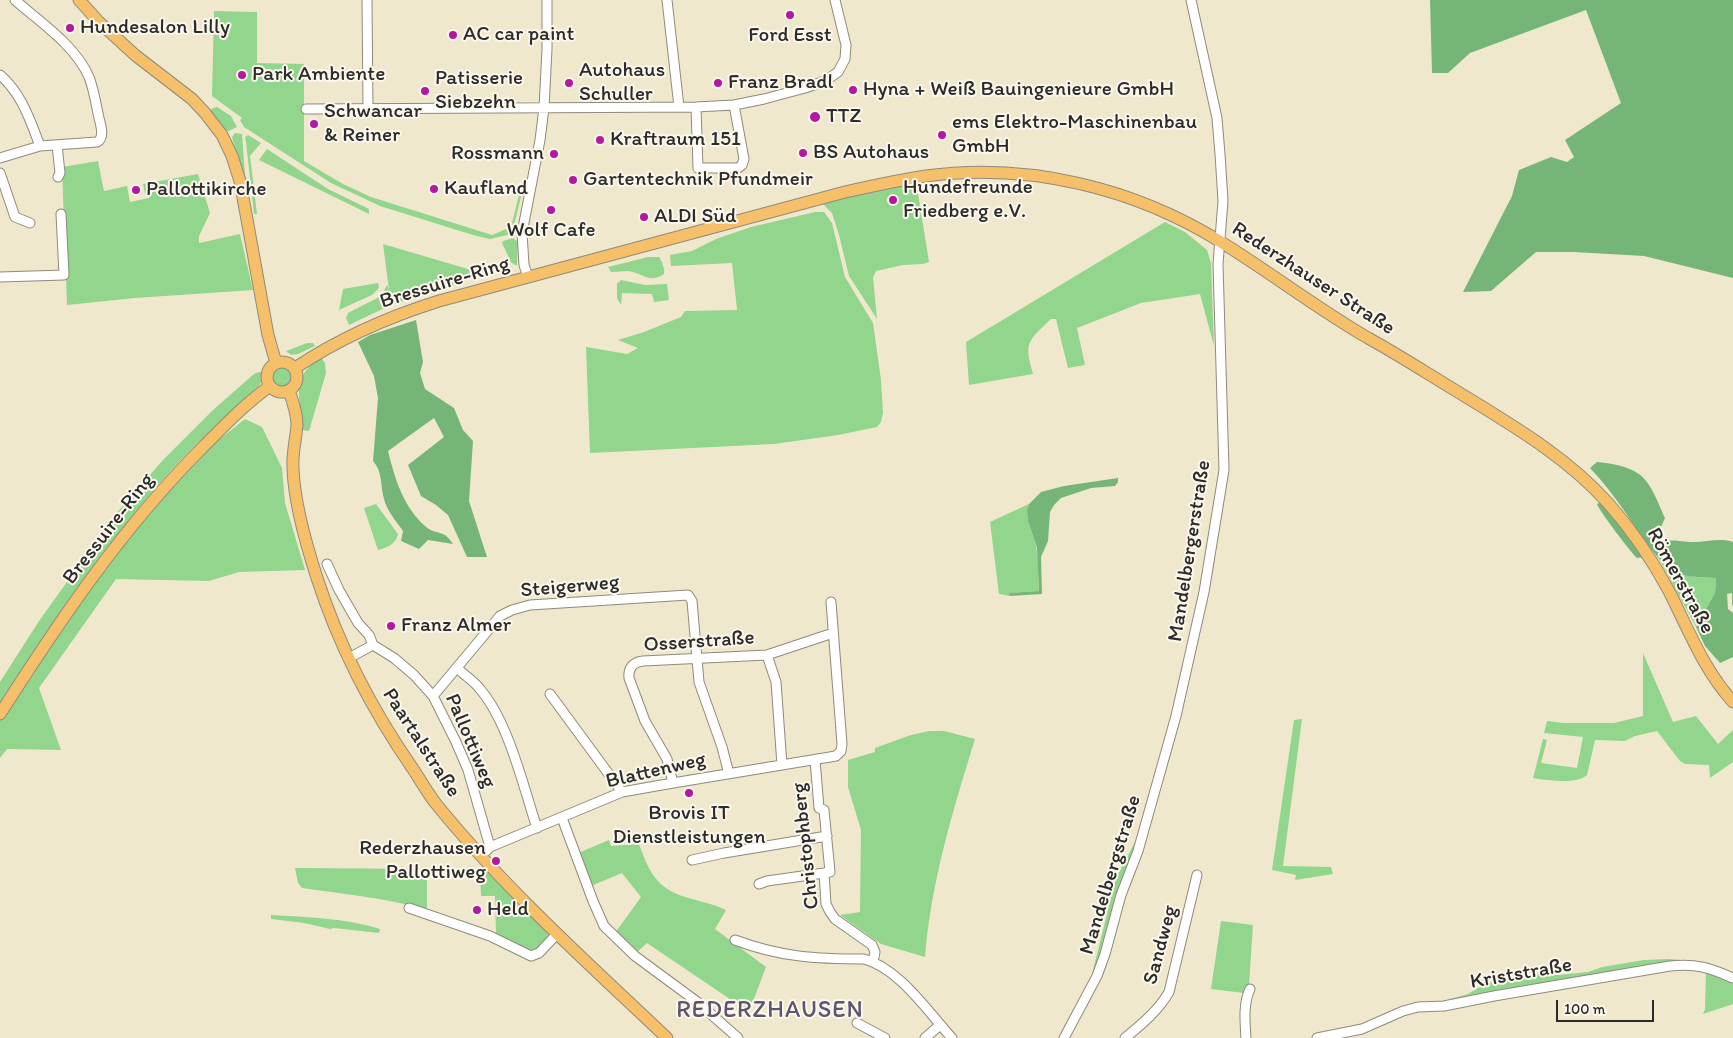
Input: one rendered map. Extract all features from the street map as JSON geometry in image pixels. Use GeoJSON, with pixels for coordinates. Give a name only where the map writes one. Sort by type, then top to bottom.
{"type":"FeatureCollection","features":[{"type":"Feature","properties":{"kind":"main road"},"geometry":{"type":"LineString","coordinates":[[79,0],[135,56],[192,99],[222,135],[232,156],[240,181],[268,335],[276,363]]}},
{"type":"Feature","properties":{"kind":"main road","name":"Rederzhauser Straße"},"geometry":{"type":"LineString","coordinates":[[528,277],[853,190],[929,176],[989,173],[1024,174],[1059,179],[1103,189],[1160,210],[1219,240],[1318,305],[1337,320],[1501,418],[1547,449],[1588,483]]}},
{"type":"Feature","properties":{"kind":"main road","name":"Bressuire-Ring"},"geometry":{"type":"LineString","coordinates":[[295,368],[324,349],[368,327],[405,312],[439,300],[528,277]]}},
{"type":"Feature","properties":{"kind":"main road"},"geometry":{"type":"LineString","coordinates":[[285,362],[295,368],[298,379],[289,391],[279,392],[270,386],[267,374],[270,367],[276,363],[285,362]]}},
{"type":"Feature","properties":{"kind":"main road","name":"Bressuire-Ring"},"geometry":{"type":"LineString","coordinates":[[0,714],[101,564],[142,513],[178,472],[211,439],[244,407],[270,386]]}},
{"type":"Feature","properties":{"kind":"main road","name":"Paartalstraße"},"geometry":{"type":"LineString","coordinates":[[289,391],[296,410],[297,423],[293,466],[294,487],[317,577],[331,618],[349,658],[395,744],[436,803],[480,856],[557,934],[667,1038]]}},
{"type":"Feature","properties":{"kind":"main road","name":"Römerstraße"},"geometry":{"type":"LineString","coordinates":[[1588,483],[1624,522],[1653,562],[1706,666],[1733,702]]}},
{"type":"Feature","properties":{"kind":"street"},"geometry":{"type":"LineString","coordinates":[[0,158],[40,146],[97,142],[101,138],[102,130],[95,96],[83,65],[59,38],[15,0]]}},
{"type":"Feature","properties":{"kind":"street"},"geometry":{"type":"LineString","coordinates":[[367,0],[368,108]]}},
{"type":"Feature","properties":{"kind":"street"},"geometry":{"type":"LineString","coordinates":[[528,277],[524,265],[522,233],[540,140],[544,108],[547,0]]}},
{"type":"Feature","properties":{"kind":"street"},"geometry":{"type":"LineString","coordinates":[[667,0],[679,107]]}},
{"type":"Feature","properties":{"kind":"street"},"geometry":{"type":"LineString","coordinates":[[306,109],[696,107],[734,105],[771,98],[825,81],[832,77],[841,67],[846,52],[846,45],[835,0]]}},
{"type":"Feature","properties":{"kind":"street","name":"Mandelbergerstraße"},"geometry":{"type":"LineString","coordinates":[[1176,716],[1204,592],[1224,470],[1218,264],[1223,201],[1216,118],[1191,0]]}},
{"type":"Feature","properties":{"kind":"street"},"geometry":{"type":"LineString","coordinates":[[0,75],[9,83],[24,106],[40,146]]}},
{"type":"Feature","properties":{"kind":"street"},"geometry":{"type":"LineString","coordinates":[[696,107],[698,168],[738,168],[742,165],[744,159],[734,105]]}},
{"type":"Feature","properties":{"kind":"street"},"geometry":{"type":"LineString","coordinates":[[57,145],[60,173],[58,177]]}},
{"type":"Feature","properties":{"kind":"street"},"geometry":{"type":"LineString","coordinates":[[0,173],[15,218],[30,223]]}},
{"type":"Feature","properties":{"kind":"street"},"geometry":{"type":"LineString","coordinates":[[0,278],[64,274],[61,214]]}},
{"type":"Feature","properties":{"kind":"street","name":"Pallottiweg"},"geometry":{"type":"LineString","coordinates":[[327,564],[339,590],[358,623],[369,635],[373,645],[394,658],[414,675],[433,696],[468,770],[490,847]]}},
{"type":"Feature","properties":{"kind":"street","name":"Steigerweg"},"geometry":{"type":"LineString","coordinates":[[433,696],[495,621],[512,610],[530,605],[688,596],[692,601],[696,659]]}},
{"type":"Feature","properties":{"kind":"street"},"geometry":{"type":"LineString","coordinates":[[831,602],[833,633]]}},
{"type":"Feature","properties":{"kind":"street","name":"Osserstraße"},"geometry":{"type":"LineString","coordinates":[[672,782],[667,758],[645,721],[629,678],[628,672],[632,665],[639,662],[767,655],[833,633]]}},
{"type":"Feature","properties":{"kind":"street","name":"Blattenweg"},"geometry":{"type":"LineString","coordinates":[[480,856],[490,847],[622,792],[672,782],[836,756],[841,751],[842,744],[833,633]]}},
{"type":"Feature","properties":{"kind":"street"},"geometry":{"type":"LineString","coordinates":[[349,658],[373,645]]}},
{"type":"Feature","properties":{"kind":"street"},"geometry":{"type":"LineString","coordinates":[[767,655],[776,682],[782,765]]}},
{"type":"Feature","properties":{"kind":"street"},"geometry":{"type":"LineString","coordinates":[[696,659],[699,682],[722,747],[729,774]]}},
{"type":"Feature","properties":{"kind":"street"},"geometry":{"type":"LineString","coordinates":[[457,668],[480,688],[495,711],[513,754],[537,828]]}},
{"type":"Feature","properties":{"kind":"street"},"geometry":{"type":"LineString","coordinates":[[550,694],[622,792]]}},
{"type":"Feature","properties":{"kind":"street","name":"Mandelbergstraße"},"geometry":{"type":"LineString","coordinates":[[1064,1038],[1097,976],[1105,954],[1115,912],[1138,851],[1176,716]]}},
{"type":"Feature","properties":{"kind":"street","name":"Christophberg"},"geometry":{"type":"LineString","coordinates":[[815,760],[819,808],[824,810],[830,872],[824,873],[826,904],[835,919],[865,941],[868,960]]}},
{"type":"Feature","properties":{"kind":"street"},"geometry":{"type":"LineString","coordinates":[[562,818],[592,901],[604,926],[635,956],[696,1001],[738,1038]]}},
{"type":"Feature","properties":{"kind":"street"},"geometry":{"type":"LineString","coordinates":[[692,860],[827,836]]}},
{"type":"Feature","properties":{"kind":"street"},"geometry":{"type":"LineString","coordinates":[[759,884],[767,881],[824,873]]}},
{"type":"Feature","properties":{"kind":"street","name":"Sandweg"},"geometry":{"type":"LineString","coordinates":[[1125,1038],[1160,1006],[1169,992],[1197,875]]}},
{"type":"Feature","properties":{"kind":"street"},"geometry":{"type":"LineString","coordinates":[[409,908],[490,936],[531,956],[539,953],[557,934]]}},
{"type":"Feature","properties":{"kind":"street"},"geometry":{"type":"LineString","coordinates":[[735,940],[761,950],[809,958],[868,960],[891,973],[952,1038]]}},
{"type":"Feature","properties":{"kind":"street","name":"Kriststraße"},"geometry":{"type":"LineString","coordinates":[[1317,1038],[1362,1029],[1403,1011],[1418,1007],[1444,1006],[1676,965],[1690,964],[1703,966],[1733,978]]}},
{"type":"Feature","properties":{"kind":"street"},"geometry":{"type":"LineString","coordinates":[[1246,1038],[1245,1015],[1247,994],[1250,989]]}},
{"type":"Feature","properties":{"kind":"street"},"geometry":{"type":"LineString","coordinates":[[857,1023],[885,1038]]}},
{"type":"Feature","properties":{"kind":"street"},"geometry":{"type":"LineString","coordinates":[[925,1038],[940,1025]]}},
{"type":"Feature","properties":{"kind":"green space"},"geometry":{"type":"Polygon","coordinates":[[[1430,0],[1733,0],[1733,278],[1644,256],[1536,252],[1491,291],[1463,292],[1512,196],[1519,170],[1551,157],[1567,162],[1574,157],[1565,140],[1621,103],[1586,10],[1470,53],[1448,73],[1432,73],[1430,0]]]}},
{"type":"Feature","properties":{"kind":"green space"},"geometry":{"type":"Polygon","coordinates":[[[214,11],[257,12],[257,63],[304,64],[304,161],[343,184],[371,197],[492,235],[511,227],[522,183],[524,184],[512,234],[490,239],[380,206],[331,183],[244,127],[240,120],[242,118],[212,96],[214,11]]]}},
{"type":"Feature","properties":{"kind":"green space"},"geometry":{"type":"Polygon","coordinates":[[[217,107],[231,116],[237,127],[229,131],[225,130],[209,111],[217,107]]]}},
{"type":"Feature","properties":{"kind":"green space"},"geometry":{"type":"Polygon","coordinates":[[[235,133],[242,134],[246,189],[232,137],[235,133]]]}},
{"type":"Feature","properties":{"kind":"green space"},"geometry":{"type":"Polygon","coordinates":[[[248,135],[261,143],[250,156],[257,214],[254,214],[245,137],[248,135]]]}},
{"type":"Feature","properties":{"kind":"green space"},"geometry":{"type":"Polygon","coordinates":[[[267,149],[328,189],[369,209],[369,214],[259,160],[267,149]]]}},
{"type":"Feature","properties":{"kind":"green space"},"geometry":{"type":"Polygon","coordinates":[[[98,161],[104,191],[127,186],[130,202],[149,198],[149,194],[145,194],[143,184],[198,174],[210,213],[199,236],[199,243],[240,234],[253,290],[135,298],[67,305],[62,167],[98,161]]]}},
{"type":"Feature","properties":{"kind":"green space"},"geometry":{"type":"Polygon","coordinates":[[[916,181],[929,262],[876,271],[873,277],[877,319],[849,276],[832,213],[821,202],[916,181]]]}},
{"type":"Feature","properties":{"kind":"green space"},"geometry":{"type":"Polygon","coordinates":[[[815,212],[824,212],[832,223],[845,277],[873,323],[881,380],[883,413],[881,422],[877,427],[838,435],[774,444],[590,453],[586,347],[627,354],[638,348],[618,340],[681,317],[685,311],[737,310],[732,263],[671,266],[670,255],[692,251],[716,239],[751,227],[815,212]]]}},
{"type":"Feature","properties":{"kind":"green space"},"geometry":{"type":"Polygon","coordinates":[[[1165,222],[1185,232],[1207,250],[1211,263],[1214,346],[1200,294],[1141,303],[1077,328],[1085,365],[1068,368],[1056,319],[1051,319],[1032,338],[1028,349],[1033,374],[969,385],[966,342],[1165,222]]]}},
{"type":"Feature","properties":{"kind":"green space"},"geometry":{"type":"Polygon","coordinates":[[[513,238],[518,242],[517,265],[511,262],[502,243],[513,238]]]}},
{"type":"Feature","properties":{"kind":"green space"},"geometry":{"type":"Polygon","coordinates":[[[383,244],[485,274],[391,305],[349,325],[346,318],[348,313],[381,296],[387,285],[389,290],[383,244]]]}},
{"type":"Feature","properties":{"kind":"green space"},"geometry":{"type":"Polygon","coordinates":[[[648,257],[659,257],[663,265],[664,274],[659,277],[650,278],[628,271],[611,272],[608,267],[648,257]]]}},
{"type":"Feature","properties":{"kind":"green space"},"geometry":{"type":"Polygon","coordinates":[[[621,280],[645,285],[667,284],[669,300],[654,302],[652,294],[622,293],[621,305],[617,298],[617,284],[621,280]]]}},
{"type":"Feature","properties":{"kind":"green space"},"geometry":{"type":"Polygon","coordinates":[[[378,283],[379,288],[372,295],[339,310],[343,289],[378,283]]]}},
{"type":"Feature","properties":{"kind":"green space"},"geometry":{"type":"Polygon","coordinates":[[[416,320],[423,362],[420,373],[425,389],[454,408],[463,430],[473,441],[469,501],[487,557],[467,557],[448,515],[421,496],[408,465],[444,437],[434,418],[388,451],[397,482],[411,510],[425,526],[443,534],[453,544],[428,540],[419,549],[401,541],[403,531],[389,512],[385,503],[380,474],[373,461],[378,398],[374,376],[358,342],[370,335],[416,320]]]}},
{"type":"Feature","properties":{"kind":"green space"},"geometry":{"type":"Polygon","coordinates":[[[307,343],[313,343],[315,346],[298,354],[291,355],[286,351],[307,343]]]}},
{"type":"Feature","properties":{"kind":"green space"},"geometry":{"type":"Polygon","coordinates":[[[321,357],[325,363],[326,373],[309,431],[302,430],[299,398],[300,381],[311,365],[321,357]]]}},
{"type":"Feature","properties":{"kind":"green space"},"geometry":{"type":"Polygon","coordinates":[[[283,366],[291,369],[294,377],[291,385],[283,388],[275,385],[272,377],[275,369],[283,366]]]}},
{"type":"Feature","properties":{"kind":"green space"},"geometry":{"type":"Polygon","coordinates":[[[262,373],[263,379],[259,386],[182,458],[116,537],[0,706],[0,682],[39,621],[115,515],[163,460],[213,410],[254,374],[262,373]]]}},
{"type":"Feature","properties":{"kind":"green space"},"geometry":{"type":"Polygon","coordinates":[[[245,419],[262,427],[282,468],[285,503],[305,570],[239,572],[209,581],[116,579],[39,688],[61,750],[7,749],[0,758],[0,720],[90,590],[119,550],[175,483],[211,446],[245,419]]]}},
{"type":"Feature","properties":{"kind":"green space"},"geometry":{"type":"Polygon","coordinates":[[[1597,462],[1614,464],[1630,469],[1647,482],[1665,518],[1657,536],[1662,541],[1695,542],[1722,540],[1733,542],[1733,606],[1732,593],[1727,594],[1728,609],[1733,613],[1733,657],[1720,663],[1705,646],[1696,627],[1715,593],[1716,578],[1683,575],[1665,561],[1659,559],[1609,490],[1590,468],[1597,462]]]}},
{"type":"Feature","properties":{"kind":"green space"},"geometry":{"type":"Polygon","coordinates":[[[1118,478],[1115,486],[1091,488],[1061,498],[1054,505],[1050,512],[1048,541],[1041,557],[1042,594],[1010,596],[1009,593],[1039,591],[1037,548],[1028,521],[1027,510],[1029,504],[1041,492],[1064,486],[1118,478]]]}},
{"type":"Feature","properties":{"kind":"green space"},"geometry":{"type":"Polygon","coordinates":[[[1601,502],[1645,557],[1637,558],[1629,549],[1599,508],[1597,504],[1601,502]]]}},
{"type":"Feature","properties":{"kind":"green space"},"geometry":{"type":"Polygon","coordinates":[[[376,504],[398,534],[391,545],[378,550],[364,508],[376,504]]]}},
{"type":"Feature","properties":{"kind":"green space"},"geometry":{"type":"Polygon","coordinates":[[[1029,504],[1028,515],[1037,552],[1039,591],[1010,593],[1010,596],[999,594],[990,522],[1029,504]]]}},
{"type":"Feature","properties":{"kind":"green space"},"geometry":{"type":"Polygon","coordinates":[[[1659,559],[1693,577],[1716,578],[1715,593],[1696,627],[1659,559]]]}},
{"type":"Feature","properties":{"kind":"green space"},"geometry":{"type":"Polygon","coordinates":[[[1643,653],[1673,722],[1696,716],[1718,744],[1733,730],[1733,762],[1710,778],[1709,765],[1685,764],[1680,761],[1657,731],[1635,736],[1625,741],[1595,740],[1587,775],[1582,778],[1561,781],[1533,778],[1543,739],[1547,740],[1541,763],[1577,768],[1583,737],[1544,733],[1547,721],[1563,723],[1614,723],[1643,716],[1643,653]]]}},
{"type":"Feature","properties":{"kind":"green space"},"geometry":{"type":"Polygon","coordinates":[[[1302,719],[1283,866],[1331,867],[1333,874],[1295,880],[1296,875],[1272,870],[1294,720],[1302,719]]]}},
{"type":"Feature","properties":{"kind":"green space"},"geometry":{"type":"Polygon","coordinates":[[[929,731],[944,731],[975,739],[944,846],[932,901],[925,957],[881,944],[840,915],[860,912],[861,830],[848,787],[848,760],[875,752],[875,748],[911,735],[929,731]]]}},
{"type":"Feature","properties":{"kind":"green space"},"geometry":{"type":"Polygon","coordinates":[[[1145,818],[1113,908],[1103,951],[1092,974],[1116,878],[1145,818]]]}},
{"type":"Feature","properties":{"kind":"green space"},"geometry":{"type":"Polygon","coordinates":[[[609,840],[611,846],[639,844],[652,872],[661,884],[669,890],[687,898],[726,910],[715,929],[766,967],[749,1012],[647,943],[635,954],[615,933],[641,897],[622,873],[591,886],[578,853],[609,840]]]}},
{"type":"Feature","properties":{"kind":"green space"},"geometry":{"type":"Polygon","coordinates":[[[295,868],[427,869],[427,910],[381,899],[302,888],[298,883],[295,868]]]}},
{"type":"Feature","properties":{"kind":"green space"},"geometry":{"type":"Polygon","coordinates":[[[488,869],[549,933],[543,943],[535,949],[527,950],[496,934],[495,896],[481,896],[480,870],[488,869]]]}},
{"type":"Feature","properties":{"kind":"green space"},"geometry":{"type":"Polygon","coordinates":[[[271,915],[340,920],[380,929],[379,933],[330,929],[304,923],[271,919],[271,915]]]}},
{"type":"Feature","properties":{"kind":"green space"},"geometry":{"type":"Polygon","coordinates":[[[1221,921],[1253,925],[1249,985],[1244,993],[1211,989],[1221,921]]]}},
{"type":"Feature","properties":{"kind":"green space"},"geometry":{"type":"Polygon","coordinates":[[[1644,960],[1681,960],[1436,1003],[1468,994],[1485,984],[1530,974],[1558,975],[1588,972],[1602,967],[1644,960]]]}},
{"type":"Feature","properties":{"kind":"green space"},"geometry":{"type":"Polygon","coordinates":[[[1706,972],[1711,972],[1733,982],[1733,1004],[1703,1014],[1705,1009],[1706,972]]]}},
{"type":"Feature","properties":{"kind":"place","name":"Ford Esst"},"geometry":{"type":"Point","coordinates":[790,15]}},
{"type":"Feature","properties":{"kind":"place","name":"Hundesalon Lilly"},"geometry":{"type":"Point","coordinates":[70,28]}},
{"type":"Feature","properties":{"kind":"place","name":"AC car paint"},"geometry":{"type":"Point","coordinates":[453,35]}},
{"type":"Feature","properties":{"kind":"place","name":"Park Ambiente"},"geometry":{"type":"Point","coordinates":[242,75]}},
{"type":"Feature","properties":{"kind":"place","name":"Autohaus Schuller"},"geometry":{"type":"Point","coordinates":[569,83]}},
{"type":"Feature","properties":{"kind":"place","name":"Franz Bradl"},"geometry":{"type":"Point","coordinates":[718,83]}},
{"type":"Feature","properties":{"kind":"place","name":"Hyna + Weiß Bauingenieure GmbH"},"geometry":{"type":"Point","coordinates":[853,90]}},
{"type":"Feature","properties":{"kind":"place","name":"Patisserie Siebzehn"},"geometry":{"type":"Point","coordinates":[425,91]}},
{"type":"Feature","properties":{"kind":"place","name":"TTZ"},"geometry":{"type":"Point","coordinates":[815,117]}},
{"type":"Feature","properties":{"kind":"place","name":"Schwancar & Reiner"},"geometry":{"type":"Point","coordinates":[314,124]}},
{"type":"Feature","properties":{"kind":"place","name":"ems Elektro-Maschinenbau GmbH"},"geometry":{"type":"Point","coordinates":[942,135]}},
{"type":"Feature","properties":{"kind":"place","name":"Kraftraum 151"},"geometry":{"type":"Point","coordinates":[600,140]}},
{"type":"Feature","properties":{"kind":"place","name":"BS Autohaus"},"geometry":{"type":"Point","coordinates":[803,153]}},
{"type":"Feature","properties":{"kind":"place","name":"Rossmann"},"geometry":{"type":"Point","coordinates":[554,154]}},
{"type":"Feature","properties":{"kind":"place","name":"Gartentechnik Pfundmeir"},"geometry":{"type":"Point","coordinates":[573,180]}},
{"type":"Feature","properties":{"kind":"place","name":"Kaufland"},"geometry":{"type":"Point","coordinates":[434,189]}},
{"type":"Feature","properties":{"kind":"place","name":"Pallottikirche"},"geometry":{"type":"Point","coordinates":[136,190]}},
{"type":"Feature","properties":{"kind":"place","name":"Hundefreunde Friedberg e.V."},"geometry":{"type":"Point","coordinates":[893,200]}},
{"type":"Feature","properties":{"kind":"place","name":"Wolf Cafe"},"geometry":{"type":"Point","coordinates":[551,210]}},
{"type":"Feature","properties":{"kind":"place","name":"ALDI Süd"},"geometry":{"type":"Point","coordinates":[644,217]}},
{"type":"Feature","properties":{"kind":"place","name":"Franz Almer"},"geometry":{"type":"Point","coordinates":[391,626]}},
{"type":"Feature","properties":{"kind":"place","name":"Brovis IT Dienstleistungen"},"geometry":{"type":"Point","coordinates":[689,793]}},
{"type":"Feature","properties":{"kind":"place","name":"Rederzhausen Pallottiweg"},"geometry":{"type":"Point","coordinates":[496,861]}},
{"type":"Feature","properties":{"kind":"place","name":"Held"},"geometry":{"type":"Point","coordinates":[477,910]}},
{"type":"Feature","properties":{"kind":"district","name":"REDERZHAUSEN"},"geometry":{"type":"Point","coordinates":[770,1011]}}]}
